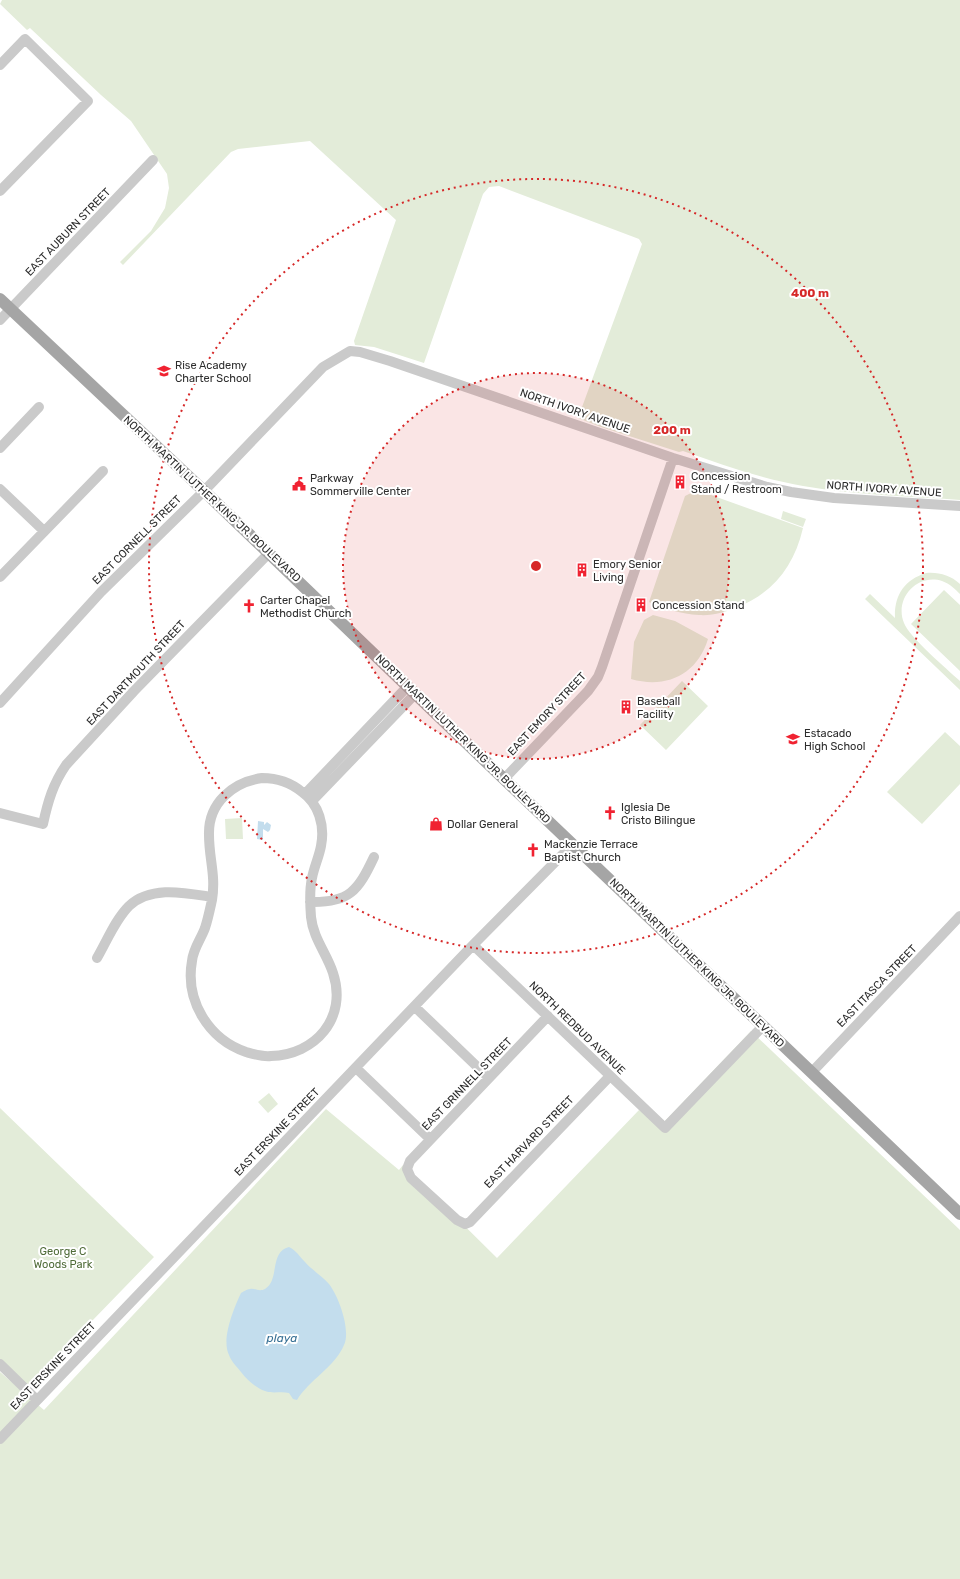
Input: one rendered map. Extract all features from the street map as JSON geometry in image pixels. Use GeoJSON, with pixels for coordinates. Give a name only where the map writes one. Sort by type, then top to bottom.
{"type":"FeatureCollection","features":[{"type":"Feature","properties":{"kind":"main road","name":"NORTH MARTIN LUTHER KING JR. BOULEVARD"},"geometry":{"type":"LineString","coordinates":[[0,298],[204,490],[504,779],[960,1214]]}},
{"type":"Feature","properties":{"kind":"street"},"geometry":{"type":"LineString","coordinates":[[0,65],[25,39],[88,101],[0,191]]}},
{"type":"Feature","properties":{"kind":"street","name":"EAST AUBURN STREET"},"geometry":{"type":"LineString","coordinates":[[0,320],[153,160]]}},
{"type":"Feature","properties":{"kind":"street","name":"EAST CORNELL STREET"},"geometry":{"type":"LineString","coordinates":[[0,703],[101,592],[204,490],[323,367],[350,351],[360,352],[419,371]]}},
{"type":"Feature","properties":{"kind":"street","name":"NORTH IVORY AVENUE"},"geometry":{"type":"LineString","coordinates":[[419,371],[673,458],[746,481],[798,493],[834,498],[960,506]]}},
{"type":"Feature","properties":{"kind":"street"},"geometry":{"type":"LineString","coordinates":[[0,448],[39,407]]}},
{"type":"Feature","properties":{"kind":"street","name":"EAST EMORY STREET"},"geometry":{"type":"LineString","coordinates":[[504,779],[588,691],[598,677],[673,458]]}},
{"type":"Feature","properties":{"kind":"street"},"geometry":{"type":"LineString","coordinates":[[0,577],[103,470]]}},
{"type":"Feature","properties":{"kind":"street"},"geometry":{"type":"LineString","coordinates":[[0,489],[44,531]]}},
{"type":"Feature","properties":{"kind":"street","name":"EAST DARTMOUTH STREET"},"geometry":{"type":"LineString","coordinates":[[0,813],[43,824],[52,789],[57,778],[66,766],[134,691],[269,553]]}},
{"type":"Feature","properties":{"kind":"street"},"geometry":{"type":"LineString","coordinates":[[309,797],[412,690]]}},
{"type":"Feature","properties":{"kind":"street"},"geometry":{"type":"LineString","coordinates":[[262,778],[285,782],[309,797],[319,817],[322,828],[321,848],[312,876],[310,902],[312,926],[335,978],[336,1009],[324,1033],[314,1042],[299,1050],[270,1056],[252,1054],[226,1043],[209,1027],[196,1005],[191,982],[192,959],[205,928],[212,897],[214,872],[209,843],[209,827],[214,810],[224,796],[240,784],[262,778]]}},
{"type":"Feature","properties":{"kind":"street","name":"EAST ERSKINE STREET"},"geometry":{"type":"LineString","coordinates":[[0,1439],[473,945],[573,844]]}},
{"type":"Feature","properties":{"kind":"street"},"geometry":{"type":"LineString","coordinates":[[310,902],[329,902],[346,896],[362,880],[374,857]]}},
{"type":"Feature","properties":{"kind":"street"},"geometry":{"type":"LineString","coordinates":[[97,958],[122,915],[136,901],[154,894],[169,892],[212,897]]}},
{"type":"Feature","properties":{"kind":"street","name":"EAST ITASCA STREET"},"geometry":{"type":"LineString","coordinates":[[812,1072],[960,916]]}},
{"type":"Feature","properties":{"kind":"street","name":"NORTH REDBUD AVENUE"},"geometry":{"type":"LineString","coordinates":[[473,945],[665,1128],[763,1026]]}},
{"type":"Feature","properties":{"kind":"street"},"geometry":{"type":"LineString","coordinates":[[415,1007],[489,1078]]}},
{"type":"Feature","properties":{"kind":"street","name":"EAST GRINNELL STREET"},"geometry":{"type":"LineString","coordinates":[[407,1170],[410,1161],[430,1139],[548,1016]]}},
{"type":"Feature","properties":{"kind":"street"},"geometry":{"type":"LineString","coordinates":[[356,1068],[430,1139]]}},
{"type":"Feature","properties":{"kind":"street","name":"EAST HARVARD STREET"},"geometry":{"type":"LineString","coordinates":[[407,1170],[411,1178],[451,1215],[465,1224],[473,1219],[610,1076]]}},
{"type":"Feature","properties":{"kind":"street"},"geometry":{"type":"LineString","coordinates":[[0,1364],[37,1400]]}},
{"type":"Feature","properties":{"kind":"green space"},"geometry":{"type":"Polygon","coordinates":[[[2,0],[960,0],[960,500],[881,495],[822,489],[773,480],[683,451],[679,452],[578,418],[642,244],[639,239],[499,186],[489,187],[483,194],[424,363],[374,347],[355,345],[354,341],[396,220],[310,141],[238,149],[231,152],[123,265],[120,262],[151,231],[165,208],[169,188],[167,174],[131,121],[30,28],[27,30],[0,4],[2,0]]]}},
{"type":"Feature","properties":{"kind":"green space"},"geometry":{"type":"Polygon","coordinates":[[[697,490],[803,528],[799,542],[788,566],[772,585],[751,601],[724,612],[709,615],[679,612],[649,602],[685,496],[697,490]]]}},
{"type":"Feature","properties":{"kind":"green space"},"geometry":{"type":"Polygon","coordinates":[[[783,511],[806,519],[803,527],[781,519],[783,511]]]}},
{"type":"Feature","properties":{"kind":"green space"},"geometry":{"type":"Polygon","coordinates":[[[926,573],[935,573],[952,578],[960,584],[960,594],[950,585],[942,581],[924,581],[916,584],[905,597],[902,605],[904,623],[907,629],[920,644],[960,681],[960,690],[865,599],[870,594],[895,618],[896,603],[902,590],[912,580],[926,573]]]}},
{"type":"Feature","properties":{"kind":"green space"},"geometry":{"type":"Polygon","coordinates":[[[944,590],[960,605],[960,671],[911,624],[944,590]]]}},
{"type":"Feature","properties":{"kind":"green space"},"geometry":{"type":"Polygon","coordinates":[[[653,615],[675,621],[708,639],[696,662],[688,670],[678,676],[668,680],[656,682],[644,682],[631,679],[634,642],[644,620],[653,615]]]}},
{"type":"Feature","properties":{"kind":"green space"},"geometry":{"type":"Polygon","coordinates":[[[682,681],[708,706],[666,750],[640,725],[682,681]]]}},
{"type":"Feature","properties":{"kind":"green space"},"geometry":{"type":"Polygon","coordinates":[[[945,732],[960,746],[960,784],[922,824],[887,792],[945,732]]]}},
{"type":"Feature","properties":{"kind":"green space"},"geometry":{"type":"Polygon","coordinates":[[[242,818],[243,839],[226,839],[225,819],[242,818]]]}},
{"type":"Feature","properties":{"kind":"green space"},"geometry":{"type":"Polygon","coordinates":[[[751,1031],[960,1230],[960,1579],[0,1579],[0,1372],[44,1410],[326,1109],[399,1170],[403,1165],[497,1258],[639,1110],[664,1122],[751,1031]]]}},
{"type":"Feature","properties":{"kind":"green space"},"geometry":{"type":"Polygon","coordinates":[[[269,1093],[278,1104],[268,1113],[258,1102],[269,1093]]]}},
{"type":"Feature","properties":{"kind":"green space","name":"George C Woods Park"},"geometry":{"type":"Polygon","coordinates":[[[0,1108],[154,1257],[28,1387],[0,1360],[0,1108]]]}},
{"type":"Feature","properties":{"kind":"water"},"geometry":{"type":"Polygon","coordinates":[[[258,821],[264,822],[264,825],[267,822],[271,825],[268,832],[263,829],[263,840],[257,839],[258,821]]]}},
{"type":"Feature","properties":{"kind":"water","name":"playa"},"geometry":{"type":"Polygon","coordinates":[[[289,1247],[329,1284],[340,1305],[346,1331],[346,1339],[340,1353],[335,1360],[308,1386],[297,1400],[293,1399],[289,1393],[268,1392],[258,1388],[243,1375],[231,1359],[227,1348],[227,1332],[229,1324],[241,1293],[249,1289],[263,1290],[270,1285],[279,1254],[289,1247]]]}},
{"type":"Feature","properties":{"kind":"place","name":"Rise Academy Charter School"},"geometry":{"type":"Point","coordinates":[164,371]}},
{"type":"Feature","properties":{"kind":"place","name":"Concession Stand / Restroom"},"geometry":{"type":"Point","coordinates":[680,482]}},
{"type":"Feature","properties":{"kind":"place","name":"Parkway Sommerville Center"},"geometry":{"type":"Point","coordinates":[299,484]}},
{"type":"Feature","properties":{"kind":"place","name":"Emory Senior Living"},"geometry":{"type":"Point","coordinates":[582,570]}},
{"type":"Feature","properties":{"kind":"place","name":"Concession Stand"},"geometry":{"type":"Point","coordinates":[641,605]}},
{"type":"Feature","properties":{"kind":"place","name":"Carter Chapel Methodist Church"},"geometry":{"type":"Point","coordinates":[249,606]}},
{"type":"Feature","properties":{"kind":"place","name":"Baseball Facility"},"geometry":{"type":"Point","coordinates":[626,707]}},
{"type":"Feature","properties":{"kind":"place","name":"Estacado High School"},"geometry":{"type":"Point","coordinates":[793,739]}},
{"type":"Feature","properties":{"kind":"place","name":"Iglesia De Cristo Bilingue"},"geometry":{"type":"Point","coordinates":[610,813]}},
{"type":"Feature","properties":{"kind":"place","name":"Dollar General"},"geometry":{"type":"Point","coordinates":[436,824]}},
{"type":"Feature","properties":{"kind":"place","name":"Mackenzie Terrace Baptist Church"},"geometry":{"type":"Point","coordinates":[533,850]}}]}
